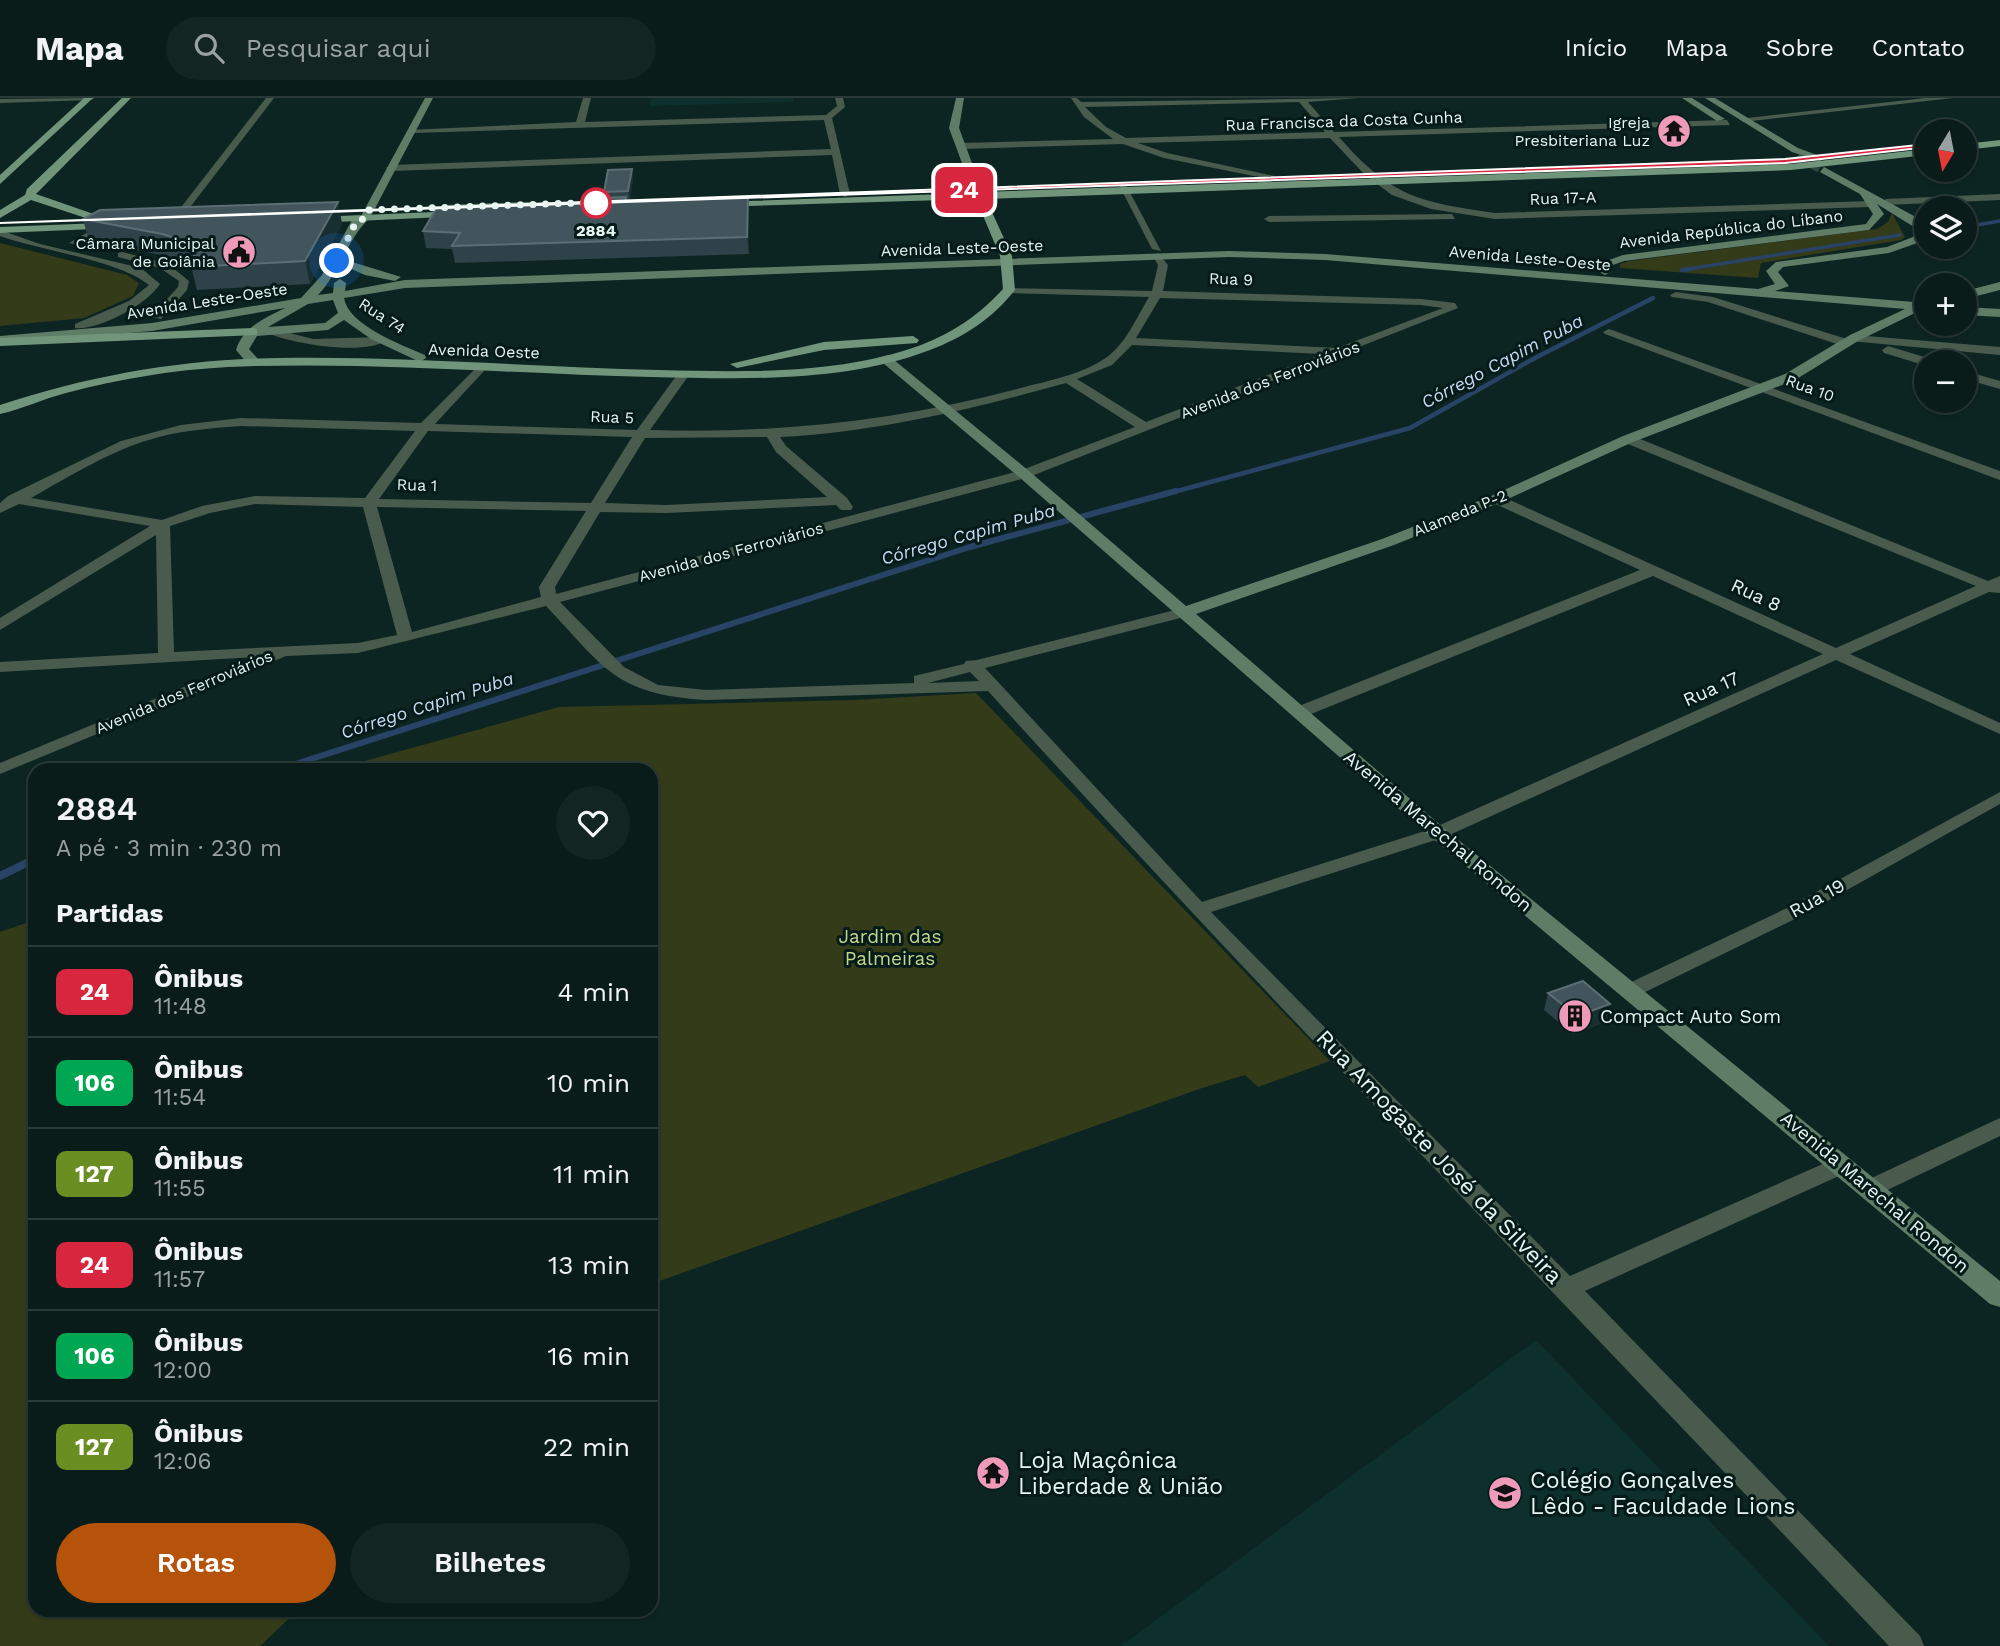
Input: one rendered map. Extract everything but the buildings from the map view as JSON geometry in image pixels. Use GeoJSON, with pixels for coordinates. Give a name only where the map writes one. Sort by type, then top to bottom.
{"type":"FeatureCollection","features":[{"type":"Feature","properties":{"kind":"main road"},"geometry":{"type":"LineString","coordinates":[[0,181],[89,98]]}},
{"type":"Feature","properties":{"kind":"main road"},"geometry":{"type":"LineString","coordinates":[[0,215],[30,196],[31,191],[127,98]]}},
{"type":"Feature","properties":{"kind":"main road","name":"Rua 74"},"geometry":{"type":"LineString","coordinates":[[253,332],[304,302],[328,280],[356,222],[366,214],[429,98]]}},
{"type":"Feature","properties":{"kind":"main road"},"geometry":{"type":"LineString","coordinates":[[960,98],[954,128],[1007,259],[1010,289]]}},
{"type":"Feature","properties":{"kind":"main road"},"geometry":{"type":"LineString","coordinates":[[1686,98],[1738,131]]}},
{"type":"Feature","properties":{"kind":"main road","name":"Avenida República do Líbano"},"geometry":{"type":"LineString","coordinates":[[1633,283],[1605,272],[1604,264],[1623,258],[1869,227],[1879,214],[1867,198],[1699,98]]}},
{"type":"Feature","properties":{"kind":"main road","name":"Avenida República do Líbano"},"geometry":{"type":"LineString","coordinates":[[1709,98],[1795,150],[1809,170],[1867,198],[1886,202],[1919,226],[1919,239],[1889,250],[1780,264],[1772,271],[1783,286]]}},
{"type":"Feature","properties":{"kind":"main road"},"geometry":{"type":"LineString","coordinates":[[1978,141],[2000,138]]}},
{"type":"Feature","properties":{"kind":"main road"},"geometry":{"type":"LineString","coordinates":[[1978,146],[2000,143]]}},
{"type":"Feature","properties":{"kind":"main road"},"geometry":{"type":"LineString","coordinates":[[1574,171],[1803,162],[1914,148]]}},
{"type":"Feature","properties":{"kind":"main road"},"geometry":{"type":"LineString","coordinates":[[978,192],[845,194],[706,202],[978,192],[1258,186],[1803,162],[1914,153]]}},
{"type":"Feature","properties":{"kind":"main road","name":"Avenida República do Líbano"},"geometry":{"type":"LineString","coordinates":[[1803,162],[1886,198],[1886,202]]}},
{"type":"Feature","properties":{"kind":"main road"},"geometry":{"type":"LineString","coordinates":[[1123,188],[1270,178],[1376,179]]}},
{"type":"Feature","properties":{"kind":"main road"},"geometry":{"type":"LineString","coordinates":[[30,196],[101,223]]}},
{"type":"Feature","properties":{"kind":"main road"},"geometry":{"type":"LineString","coordinates":[[300,216],[542,208]]}},
{"type":"Feature","properties":{"kind":"main road","name":"Rua 74"},"geometry":{"type":"LineString","coordinates":[[366,214],[368,222],[349,264],[341,300],[382,340],[420,358]]}},
{"type":"Feature","properties":{"kind":"main road"},"geometry":{"type":"LineString","coordinates":[[170,220],[193,220]]}},
{"type":"Feature","properties":{"kind":"main road"},"geometry":{"type":"LineString","coordinates":[[0,223],[127,222]]}},
{"type":"Feature","properties":{"kind":"main road"},"geometry":{"type":"LineString","coordinates":[[0,231],[101,223]]}},
{"type":"Feature","properties":{"kind":"main road","name":"Avenida Leste-Oeste"},"geometry":{"type":"LineString","coordinates":[[0,341],[152,327],[304,302],[341,300],[406,282],[1304,247],[1783,286],[1914,303]]}},
{"type":"Feature","properties":{"kind":"main road","name":"Avenida Leste-Oeste"},"geometry":{"type":"LineString","coordinates":[[1158,253],[1315,256],[1633,283],[1681,291],[1914,303]]}},
{"type":"Feature","properties":{"kind":"main road","name":"Avenida Leste-Oeste"},"geometry":{"type":"LineString","coordinates":[[349,264],[369,273],[406,282]]}},
{"type":"Feature","properties":{"kind":"main road"},"geometry":{"type":"LineString","coordinates":[[1681,291],[1770,289],[1783,286]]}},
{"type":"Feature","properties":{"kind":"main road"},"geometry":{"type":"LineString","coordinates":[[1977,292],[2000,286]]}},
{"type":"Feature","properties":{"kind":"main road","name":"Avenida Oeste"},"geometry":{"type":"LineString","coordinates":[[0,402],[107,372],[195,359],[249,358],[683,375],[790,372],[883,358],[952,337],[991,311],[1010,289]]}},
{"type":"Feature","properties":{"kind":"main road"},"geometry":{"type":"LineString","coordinates":[[1984,291],[2000,302]]}},
{"type":"Feature","properties":{"kind":"main road","name":"Avenida Leste-Oeste"},"geometry":{"type":"LineString","coordinates":[[0,331],[157,317],[316,292],[341,300]]}},
{"type":"Feature","properties":{"kind":"main road"},"geometry":{"type":"LineString","coordinates":[[0,341],[274,332],[328,326],[341,300]]}},
{"type":"Feature","properties":{"kind":"main road"},"geometry":{"type":"LineString","coordinates":[[1977,301],[2000,302]]}},
{"type":"Feature","properties":{"kind":"main road","name":"Alameda P-2"},"geometry":{"type":"LineString","coordinates":[[1183,613],[1388,541],[1496,499],[1628,439],[1816,364],[1850,340],[1914,309]]}},
{"type":"Feature","properties":{"kind":"main road"},"geometry":{"type":"LineString","coordinates":[[1977,312],[2000,313]]}},
{"type":"Feature","properties":{"kind":"main road","name":"Avenida Oeste"},"geometry":{"type":"LineString","coordinates":[[0,410],[55,390],[112,376],[249,358],[309,353],[669,368],[728,365],[815,348],[925,338],[966,327]]}},
{"type":"Feature","properties":{"kind":"main road"},"geometry":{"type":"LineString","coordinates":[[249,358],[242,345],[253,332]]}},
{"type":"Feature","properties":{"kind":"main road"},"geometry":{"type":"LineString","coordinates":[[187,334],[211,339],[214,343],[208,354],[195,359]]}},
{"type":"Feature","properties":{"kind":"main road"},"geometry":{"type":"LineString","coordinates":[[846,346],[869,349],[883,358]]}},
{"type":"Feature","properties":{"kind":"main road"},"geometry":{"type":"LineString","coordinates":[[773,357],[781,368],[790,372]]}},
{"type":"Feature","properties":{"kind":"main road","name":"Avenida Marechal Rondon"},"geometry":{"type":"LineString","coordinates":[[883,358],[945,412],[1024,474],[1057,506],[1438,833],[2000,1296]]}},
{"type":"Feature","properties":{"kind":"street"},"geometry":{"type":"LineString","coordinates":[[0,101],[89,98]]}},
{"type":"Feature","properties":{"kind":"street"},"geometry":{"type":"LineString","coordinates":[[170,220],[270,98]]}},
{"type":"Feature","properties":{"kind":"street"},"geometry":{"type":"LineString","coordinates":[[580,125],[587,98]]}},
{"type":"Feature","properties":{"kind":"street"},"geometry":{"type":"LineString","coordinates":[[413,130],[828,117],[841,107],[839,98]]}},
{"type":"Feature","properties":{"kind":"street"},"geometry":{"type":"LineString","coordinates":[[1076,102],[1354,98]]}},
{"type":"Feature","properties":{"kind":"street"},"geometry":{"type":"LineString","coordinates":[[1742,119],[1949,98]]}},
{"type":"Feature","properties":{"kind":"street","name":"Rua 17-A"},"geometry":{"type":"LineString","coordinates":[[1301,99],[1331,135],[1376,179],[1407,198],[1494,216],[1867,198]]}},
{"type":"Feature","properties":{"kind":"street"},"geometry":{"type":"LineString","coordinates":[[1076,102],[1094,124],[1125,142],[1270,178]]}},
{"type":"Feature","properties":{"kind":"street"},"geometry":{"type":"LineString","coordinates":[[828,117],[845,194]]}},
{"type":"Feature","properties":{"kind":"street","name":"Rua Francisca da Costa Cunha"},"geometry":{"type":"LineString","coordinates":[[962,146],[1727,123]]}},
{"type":"Feature","properties":{"kind":"street"},"geometry":{"type":"LineString","coordinates":[[391,168],[835,152]]}},
{"type":"Feature","properties":{"kind":"street"},"geometry":{"type":"LineString","coordinates":[[1258,186],[1270,178]]}},
{"type":"Feature","properties":{"kind":"street","name":"Rua 5"},"geometry":{"type":"LineString","coordinates":[[0,509],[115,449],[145,437],[195,425],[241,422],[640,435],[772,435],[945,412],[1068,379],[1108,362],[1131,341],[1157,294],[1163,265],[1123,188]]}},
{"type":"Feature","properties":{"kind":"street"},"geometry":{"type":"LineString","coordinates":[[1886,202],[2000,197]]}},
{"type":"Feature","properties":{"kind":"street"},"geometry":{"type":"LineString","coordinates":[[1269,219],[1494,216]]}},
{"type":"Feature","properties":{"kind":"street"},"geometry":{"type":"LineString","coordinates":[[74,243],[101,223]]}},
{"type":"Feature","properties":{"kind":"street"},"geometry":{"type":"LineString","coordinates":[[0,231],[21,241],[137,270],[155,284],[152,291],[141,298],[79,326]]}},
{"type":"Feature","properties":{"kind":"street"},"geometry":{"type":"LineString","coordinates":[[21,241],[53,237],[160,265],[181,276],[184,281],[183,288],[157,317]]}},
{"type":"Feature","properties":{"kind":"street","name":"Rua 9"},"geometry":{"type":"LineString","coordinates":[[1010,289],[1451,305]]}},
{"type":"Feature","properties":{"kind":"street"},"geometry":{"type":"LineString","coordinates":[[1681,291],[1914,358]]}},
{"type":"Feature","properties":{"kind":"street","name":"Avenida dos Ferroviários"},"geometry":{"type":"LineString","coordinates":[[0,769],[283,650],[358,648],[406,638],[1024,474],[1447,312],[1452,308],[1451,305]]}},
{"type":"Feature","properties":{"kind":"street"},"geometry":{"type":"LineString","coordinates":[[274,332],[295,341],[313,343],[382,340]]}},
{"type":"Feature","properties":{"kind":"street","name":"Rua 10"},"geometry":{"type":"LineString","coordinates":[[1609,332],[2000,476]]}},
{"type":"Feature","properties":{"kind":"street"},"geometry":{"type":"LineString","coordinates":[[1850,340],[2000,351]]}},
{"type":"Feature","properties":{"kind":"street"},"geometry":{"type":"LineString","coordinates":[[1131,341],[1340,352]]}},
{"type":"Feature","properties":{"kind":"street"},"geometry":{"type":"LineString","coordinates":[[406,638],[369,502],[424,428],[480,368]]}},
{"type":"Feature","properties":{"kind":"street"},"geometry":{"type":"LineString","coordinates":[[683,375],[640,435],[547,587],[549,600],[626,677],[649,688],[706,695],[881,687],[990,686]]}},
{"type":"Feature","properties":{"kind":"street"},"geometry":{"type":"LineString","coordinates":[[1977,378],[2000,386]]}},
{"type":"Feature","properties":{"kind":"street"},"geometry":{"type":"LineString","coordinates":[[1068,379],[1146,428]]}},
{"type":"Feature","properties":{"kind":"street"},"geometry":{"type":"LineString","coordinates":[[772,435],[781,449],[842,501],[854,520]]}},
{"type":"Feature","properties":{"kind":"street"},"geometry":{"type":"LineString","coordinates":[[1628,439],[1996,586]]}},
{"type":"Feature","properties":{"kind":"street"},"geometry":{"type":"LineString","coordinates":[[0,497],[163,523],[166,657]]}},
{"type":"Feature","properties":{"kind":"street","name":"Rua 8"},"geometry":{"type":"LineString","coordinates":[[1496,499],[2000,729]]}},
{"type":"Feature","properties":{"kind":"street","name":"Rua 1"},"geometry":{"type":"LineString","coordinates":[[0,625],[163,523],[207,509],[255,500],[596,508],[712,508],[842,501]]}},
{"type":"Feature","properties":{"kind":"street"},"geometry":{"type":"LineString","coordinates":[[1300,712],[1653,571]]}},
{"type":"Feature","properties":{"kind":"street","name":"Rua 17"},"geometry":{"type":"LineString","coordinates":[[1198,910],[1438,833],[1996,586]]}},
{"type":"Feature","properties":{"kind":"street","name":"Alameda P-2"},"geometry":{"type":"LineString","coordinates":[[972,664],[1183,613]]}},
{"type":"Feature","properties":{"kind":"street"},"geometry":{"type":"LineString","coordinates":[[0,667],[283,650]]}},
{"type":"Feature","properties":{"kind":"street"},"geometry":{"type":"LineString","coordinates":[[881,687],[972,664]]}},
{"type":"Feature","properties":{"kind":"street","name":"Rua Amogaste José da Silveira"},"geometry":{"type":"LineString","coordinates":[[972,664],[1198,910],[1567,1288],[1909,1646]]}},
{"type":"Feature","properties":{"kind":"street","name":"Rua 19"},"geometry":{"type":"LineString","coordinates":[[1630,991],[1792,913],[2000,797]]}},
{"type":"Feature","properties":{"kind":"street"},"geometry":{"type":"LineString","coordinates":[[1871,1188],[2000,1126]]}},
{"type":"Feature","properties":{"kind":"street"},"geometry":{"type":"LineString","coordinates":[[1567,1288],[1842,1165]]}},
{"type":"Feature","properties":{"kind":"shaded area"},"geometry":{"type":"Polygon","coordinates":[[[651,98],[793,98],[793,102],[649,106],[651,98]]]}},
{"type":"Feature","properties":{"kind":"shaded area","name":"Colégio Gonçalves Lêdo - Faculdade Lions"},"geometry":{"type":"Polygon","coordinates":[[[1536,1340],[1829,1646],[1121,1646],[1536,1340]]]}},
{"type":"Feature","properties":{"kind":"green space"},"geometry":{"type":"Polygon","coordinates":[[[1892,213],[1905,237],[1901,240],[1761,263],[1758,278],[1620,268],[1620,264],[1629,261],[1877,229],[1888,222],[1892,213]]]}},
{"type":"Feature","properties":{"kind":"green space"},"geometry":{"type":"Polygon","coordinates":[[[0,243],[127,275],[139,283],[133,296],[84,318],[0,326],[0,243]]]}},
{"type":"Feature","properties":{"kind":"green space","name":"Jardim das Palmeiras"},"geometry":{"type":"Polygon","coordinates":[[[976,693],[1330,1061],[1258,1087],[1245,1075],[1199,1089],[658,1282],[658,763],[362,763],[559,707],[854,700],[976,693]]]}},
{"type":"Feature","properties":{"kind":"green space"},"geometry":{"type":"Polygon","coordinates":[[[28,922],[28,1617],[291,1617],[260,1646],[0,1646],[0,932],[28,922]]]}},
{"type":"Feature","properties":{"kind":"waterway","name":"Córrego Capim Puba"},"geometry":{"type":"LineString","coordinates":[[1977,225],[2000,221]]}},
{"type":"Feature","properties":{"kind":"waterway","name":"Córrego Capim Puba"},"geometry":{"type":"LineString","coordinates":[[1691,269],[1682,270],[1900,235]]}},
{"type":"Feature","properties":{"kind":"waterway","name":"Córrego Capim Puba"},"geometry":{"type":"LineString","coordinates":[[1170,493],[1410,428],[1535,358],[1653,298]]}},
{"type":"Feature","properties":{"kind":"waterway","name":"Córrego Capim Puba"},"geometry":{"type":"LineString","coordinates":[[299,763],[970,547],[1176,491]]}},
{"type":"Feature","properties":{"kind":"waterway","name":"Córrego Capim Puba"},"geometry":{"type":"LineString","coordinates":[[0,876],[28,862]]}},
{"type":"Feature","properties":{"kind":"tunnel"},"geometry":{"type":"LineString","coordinates":[[1798,156],[1824,170]]}},
{"type":"Feature","properties":{"kind":"bus line","name":"24"},"geometry":{"type":"LineString","coordinates":[[0,223],[1785,161],[1914,147]]}},
{"type":"Feature","properties":{"kind":"place","name":"Igreja Presbiteriana Luz"},"geometry":{"type":"Point","coordinates":[1674,131]}},
{"type":"Feature","properties":{"kind":"place","name":"2884"},"geometry":{"type":"Point","coordinates":[596,203]}},
{"type":"Feature","properties":{"kind":"place","name":"Câmara Municipal de Goiânia"},"geometry":{"type":"Point","coordinates":[239,252]}},
{"type":"Feature","properties":{"kind":"place","name":"Compact Auto Som"},"geometry":{"type":"Point","coordinates":[1575,1016]}},
{"type":"Feature","properties":{"kind":"place","name":"Loja Maçônica Liberdade & União"},"geometry":{"type":"Point","coordinates":[993,1473]}},
{"type":"Feature","properties":{"kind":"place","name":"Colégio Gonçalves Lêdo - Faculdade Lions"},"geometry":{"type":"Point","coordinates":[1505,1493]}},
{"type":"Feature","properties":{"kind":"route"},"geometry":{"type":"LineString","coordinates":[[337,261],[356,222],[365,218],[368,210],[604,202],[596,203]]}}]}
